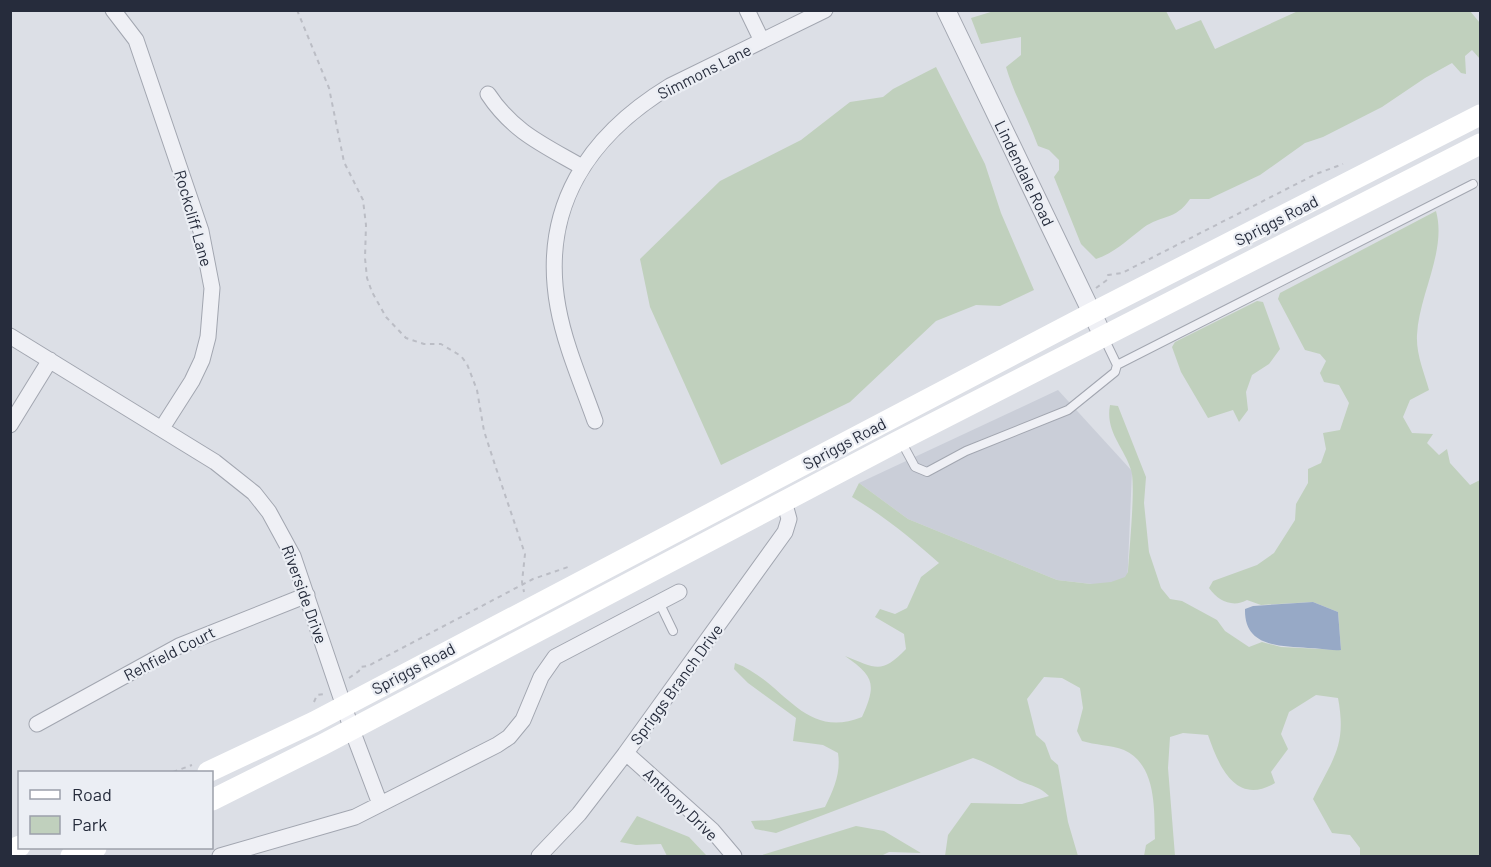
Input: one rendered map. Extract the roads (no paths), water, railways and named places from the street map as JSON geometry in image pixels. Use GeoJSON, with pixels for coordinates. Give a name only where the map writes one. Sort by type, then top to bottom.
{"type":"FeatureCollection","features":[{"type":"Feature","properties":{"kind":"main road","name":"Spriggs Road"},"geometry":{"type":"LineString","coordinates":[[210,771],[343,705],[1092,313],[1480,115]]}},
{"type":"Feature","properties":{"kind":"main road","name":"Spriggs Road"},"geometry":{"type":"LineString","coordinates":[[213,800],[352,730],[901,440],[1480,144]]}},
{"type":"Feature","properties":{"kind":"main road"},"geometry":{"type":"LineString","coordinates":[[71,856],[93,849]]}},
{"type":"Feature","properties":{"kind":"street","name":"Rockcliff Lane"},"geometry":{"type":"LineString","coordinates":[[113,10],[136,40],[201,231],[212,288],[210,326],[202,360],[192,381],[162,428]]}},
{"type":"Feature","properties":{"kind":"street"},"geometry":{"type":"LineString","coordinates":[[747,10],[762,41]]}},
{"type":"Feature","properties":{"kind":"street","name":"Simmons Lane"},"geometry":{"type":"LineString","coordinates":[[595,421],[562,325],[554,279],[557,230],[563,207],[582,167],[620,122],[646,100],[825,10]]}},
{"type":"Feature","properties":{"kind":"street","name":"Lindendale Road"},"geometry":{"type":"LineString","coordinates":[[946,10],[1103,336]]}},
{"type":"Feature","properties":{"kind":"street"},"geometry":{"type":"LineString","coordinates":[[488,94],[504,116],[523,134],[582,167]]}},
{"type":"Feature","properties":{"kind":"street","name":"Riverside Drive"},"geometry":{"type":"LineString","coordinates":[[10,336],[216,462],[254,494],[285,538],[380,804]]}},
{"type":"Feature","properties":{"kind":"street"},"geometry":{"type":"LineString","coordinates":[[10,425],[50,360]]}},
{"type":"Feature","properties":{"kind":"street","name":"Spriggs Branch Drive"},"geometry":{"type":"LineString","coordinates":[[539,856],[579,814],[626,753],[749,583],[788,526],[784,501]]}},
{"type":"Feature","properties":{"kind":"street"},"geometry":{"type":"LineString","coordinates":[[220,856],[349,820],[504,741],[524,720],[542,677],[555,657],[679,592]]}},
{"type":"Feature","properties":{"kind":"street","name":"Rehfield Court"},"geometry":{"type":"LineString","coordinates":[[37,724],[179,646],[307,595]]}},
{"type":"Feature","properties":{"kind":"street","name":"Anthony Drive"},"geometry":{"type":"LineString","coordinates":[[626,753],[704,823],[734,856]]}},
{"type":"Feature","properties":{"kind":"lane"},"geometry":{"type":"LineString","coordinates":[[1117,365],[1473,184]]}},
{"type":"Feature","properties":{"kind":"lane"},"geometry":{"type":"LineString","coordinates":[[901,440],[915,467],[927,472],[966,451],[1068,410],[1115,372],[1117,365],[1103,336]]}},
{"type":"Feature","properties":{"kind":"lane"},"geometry":{"type":"LineString","coordinates":[[658,602],[673,631]]}},
{"type":"Feature","properties":{"kind":"water"},"geometry":{"type":"Polygon","coordinates":[[[1313,602],[1338,612],[1341,650],[1275,645],[1257,638],[1250,631],[1246,622],[1245,609],[1253,606],[1313,602]]]}}]}
